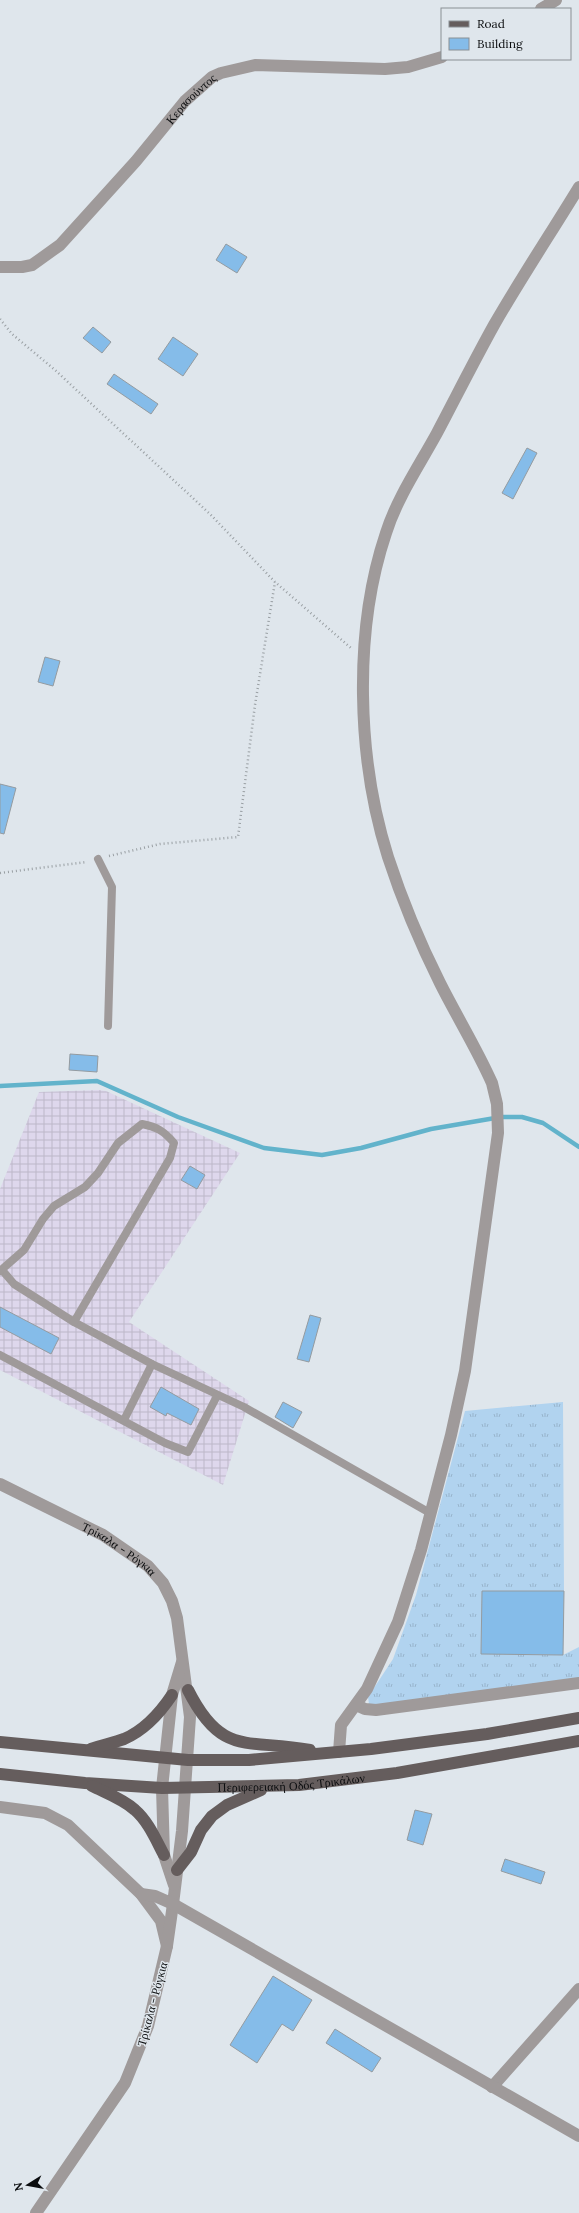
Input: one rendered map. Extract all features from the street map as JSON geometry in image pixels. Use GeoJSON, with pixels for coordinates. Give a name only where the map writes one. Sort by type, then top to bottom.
{"type":"FeatureCollection","features":[{"type":"Feature","properties":{"kind":"main road"},"geometry":{"type":"LineString","coordinates":[[188,1690],[199,1712],[210,1726],[225,1737],[253,1745],[333,1752]]}},
{"type":"Feature","properties":{"kind":"main road"},"geometry":{"type":"LineString","coordinates":[[89,1750],[124,1738],[148,1724],[159,1713],[172,1695]]}},
{"type":"Feature","properties":{"kind":"main road","name":"Περιφερειακή Οδός Τρικάλων"},"geometry":{"type":"LineString","coordinates":[[0,1742],[188,1760],[249,1760],[487,1734],[579,1718]]}},
{"type":"Feature","properties":{"kind":"main road","name":"Περιφερειακή Οδός Τρικάλων"},"geometry":{"type":"LineString","coordinates":[[0,1774],[85,1783],[162,1788],[299,1785],[397,1773],[579,1741]]}},
{"type":"Feature","properties":{"kind":"main road"},"geometry":{"type":"LineString","coordinates":[[85,1783],[123,1801],[136,1810],[148,1826],[164,1855]]}},
{"type":"Feature","properties":{"kind":"main road"},"geometry":{"type":"LineString","coordinates":[[177,1870],[191,1852],[201,1830],[212,1816],[227,1805],[270,1786]]}},
{"type":"Feature","properties":{"kind":"street"},"geometry":{"type":"LineString","coordinates":[[543,8],[556,0]]}},
{"type":"Feature","properties":{"kind":"street","name":"Κερασούντος"},"geometry":{"type":"LineString","coordinates":[[0,267],[22,267],[32,265],[60,245],[136,161],[185,101],[216,75],[255,65],[385,69],[408,67],[441,58]]}},
{"type":"Feature","properties":{"kind":"street"},"geometry":{"type":"LineString","coordinates":[[333,1752],[341,1725],[356,1705],[372,1678],[398,1622],[451,1435],[465,1371],[498,1133],[498,1104],[496,1095],[485,1068],[441,986],[420,941],[383,840],[374,801],[367,746],[364,659],[368,609],[374,576],[386,531],[394,513],[494,325],[579,188]]}},
{"type":"Feature","properties":{"kind":"street","name":"Τρίκαλα - Ρόγκια"},"geometry":{"type":"LineString","coordinates":[[0,1484],[103,1535],[148,1566],[163,1583],[172,1601],[177,1618],[182,1659],[188,1690],[190,1717],[186,1788],[173,1904],[167,1946],[148,2026],[125,2083],[36,2213]]}},
{"type":"Feature","properties":{"kind":"street","name":"Τρίκαλα - Ρόγκια"},"geometry":{"type":"LineString","coordinates":[[174,1885],[164,1855],[162,1788],[164,1758],[172,1695],[182,1659]]}},
{"type":"Feature","properties":{"kind":"street"},"geometry":{"type":"LineString","coordinates":[[356,1705],[365,1709],[376,1710],[579,1683]]}},
{"type":"Feature","properties":{"kind":"street"},"geometry":{"type":"LineString","coordinates":[[0,1807],[33,1810],[55,1817],[68,1825],[141,1894],[160,1921],[167,1946]]}},
{"type":"Feature","properties":{"kind":"street"},"geometry":{"type":"LineString","coordinates":[[141,1894],[155,1896],[173,1904],[579,2136]]}},
{"type":"Feature","properties":{"kind":"street"},"geometry":{"type":"LineString","coordinates":[[492,2087],[579,1989]]}},
{"type":"Feature","properties":{"kind":"lane"},"geometry":{"type":"LineString","coordinates":[[98,859],[112,887],[108,1026]]}},
{"type":"Feature","properties":{"kind":"lane"},"geometry":{"type":"LineString","coordinates":[[74,1322],[170,1158],[174,1143],[167,1134],[156,1126],[142,1124],[118,1144],[94,1178],[85,1187],[54,1206],[24,1250],[1,1270],[19,1288],[74,1322],[152,1364],[217,1396],[244,1407],[430,1513]]}},
{"type":"Feature","properties":{"kind":"lane"},"geometry":{"type":"LineString","coordinates":[[0,1355],[165,1443],[188,1452],[217,1396]]}},
{"type":"Feature","properties":{"kind":"lane"},"geometry":{"type":"LineString","coordinates":[[124,1420],[152,1364]]}},
{"type":"Feature","properties":{"kind":"path"},"geometry":{"type":"LineString","coordinates":[[0,319],[12,334],[55,370],[210,514],[275,582],[364,659]]}},
{"type":"Feature","properties":{"kind":"path"},"geometry":{"type":"LineString","coordinates":[[0,873],[60,867],[160,844],[238,837],[255,705],[275,582]]}},
{"type":"Feature","properties":{"kind":"shaded area"},"geometry":{"type":"Polygon","coordinates":[[[106,1091],[240,1153],[129,1322],[249,1401],[223,1485],[0,1370],[0,1189],[39,1092],[106,1091]]]}},
{"type":"Feature","properties":{"kind":"green space"},"geometry":{"type":"Polygon","coordinates":[[[563,1402],[564,1591],[482,1591],[481,1654],[563,1655],[579,1647],[579,1679],[387,1708],[369,1704],[368,1697],[393,1659],[416,1595],[465,1411],[563,1402]]]}},
{"type":"Feature","properties":{"kind":"building"},"geometry":{"type":"Polygon","coordinates":[[[226,244],[247,257],[237,273],[216,260],[226,244]]]}},
{"type":"Feature","properties":{"kind":"building"},"geometry":{"type":"Polygon","coordinates":[[[93,327],[111,342],[102,353],[83,338],[93,327]]]}},
{"type":"Feature","properties":{"kind":"building"},"geometry":{"type":"Polygon","coordinates":[[[173,337],[198,354],[183,376],[158,359],[173,337]]]}},
{"type":"Feature","properties":{"kind":"building"},"geometry":{"type":"Polygon","coordinates":[[[114,374],[158,404],[151,414],[107,384],[114,374]]]}},
{"type":"Feature","properties":{"kind":"building"},"geometry":{"type":"Polygon","coordinates":[[[527,448],[537,453],[513,499],[502,493],[527,448]]]}},
{"type":"Feature","properties":{"kind":"building"},"geometry":{"type":"Polygon","coordinates":[[[45,657],[60,661],[53,686],[38,682],[45,657]]]}},
{"type":"Feature","properties":{"kind":"building"},"geometry":{"type":"Polygon","coordinates":[[[0,784],[16,788],[4,834],[0,833],[0,784]]]}},
{"type":"Feature","properties":{"kind":"building"},"geometry":{"type":"Polygon","coordinates":[[[70,1054],[98,1056],[97,1072],[69,1070],[70,1054]]]}},
{"type":"Feature","properties":{"kind":"building"},"geometry":{"type":"Polygon","coordinates":[[[190,1166],[205,1175],[197,1189],[181,1180],[190,1166]]]}},
{"type":"Feature","properties":{"kind":"building"},"geometry":{"type":"Polygon","coordinates":[[[0,1307],[59,1338],[51,1354],[0,1327],[0,1307]]]}},
{"type":"Feature","properties":{"kind":"building"},"geometry":{"type":"Polygon","coordinates":[[[310,1315],[321,1318],[309,1362],[297,1359],[310,1315]]]}},
{"type":"Feature","properties":{"kind":"building"},"geometry":{"type":"Polygon","coordinates":[[[161,1387],[199,1409],[191,1425],[167,1413],[166,1416],[150,1407],[161,1387]]]}},
{"type":"Feature","properties":{"kind":"building"},"geometry":{"type":"Polygon","coordinates":[[[283,1402],[302,1412],[293,1428],[275,1417],[283,1402]]]}},
{"type":"Feature","properties":{"kind":"building"},"geometry":{"type":"Polygon","coordinates":[[[482,1591],[564,1591],[563,1655],[481,1654],[482,1591]]]}},
{"type":"Feature","properties":{"kind":"building"},"geometry":{"type":"Polygon","coordinates":[[[415,1810],[432,1814],[423,1845],[407,1840],[415,1810]]]}},
{"type":"Feature","properties":{"kind":"building"},"geometry":{"type":"Polygon","coordinates":[[[505,1859],[545,1872],[541,1884],[501,1871],[505,1859]]]}},
{"type":"Feature","properties":{"kind":"building"},"geometry":{"type":"Polygon","coordinates":[[[273,1976],[312,2000],[293,2031],[282,2024],[257,2063],[230,2045],[273,1976]]]}},
{"type":"Feature","properties":{"kind":"building"},"geometry":{"type":"Polygon","coordinates":[[[335,2029],[381,2058],[372,2072],[326,2043],[335,2029]]]}},
{"type":"Feature","properties":{"kind":"waterway"},"geometry":{"type":"LineString","coordinates":[[0,1086],[97,1081],[178,1117],[264,1148],[322,1155],[361,1148],[431,1129],[501,1117],[522,1117],[543,1123],[579,1147]]}}]}
